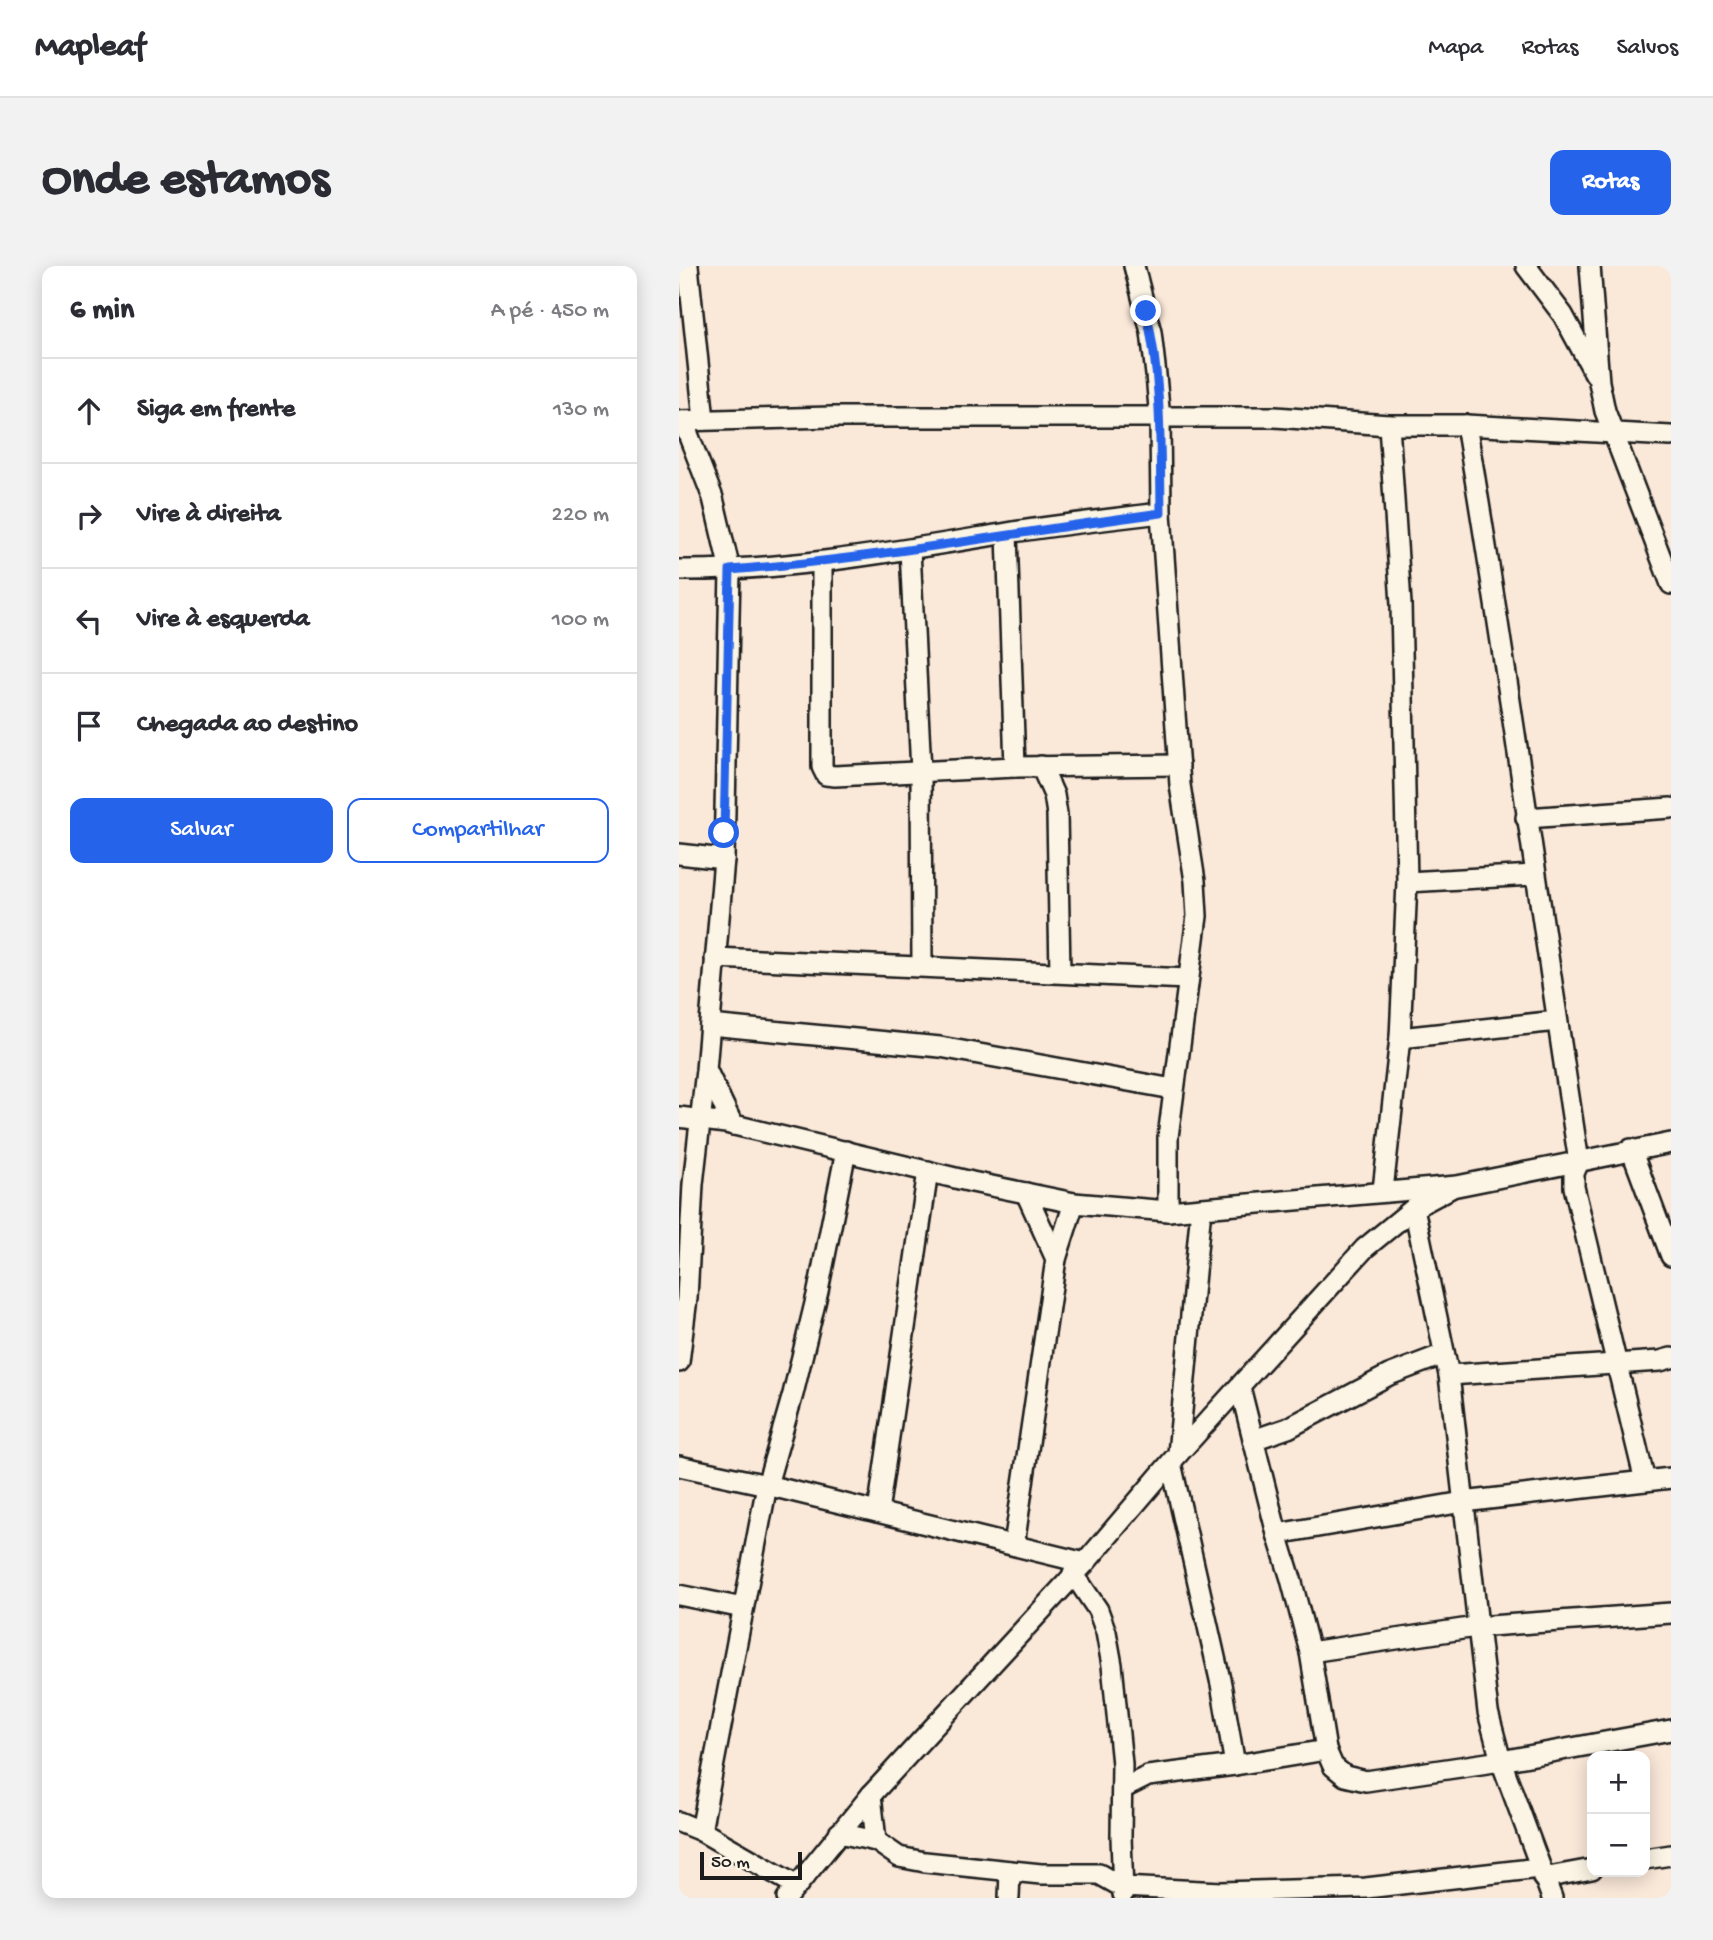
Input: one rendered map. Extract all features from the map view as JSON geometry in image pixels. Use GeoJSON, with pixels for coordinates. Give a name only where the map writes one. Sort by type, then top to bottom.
{"type":"FeatureCollection","features":[{"type":"Feature","properties":{"kind":"street"},"geometry":{"type":"LineString","coordinates":[[688,266],[685,289],[704,420]]}},
{"type":"Feature","properties":{"kind":"street"},"geometry":{"type":"LineString","coordinates":[[1134,266],[1151,332],[1160,419],[1161,513],[1179,765],[1195,881],[1197,916],[1168,1137],[1168,1212]]}},
{"type":"Feature","properties":{"kind":"street"},"geometry":{"type":"LineString","coordinates":[[1526,266],[1563,315],[1599,382]]}},
{"type":"Feature","properties":{"kind":"street"},"geometry":{"type":"LineString","coordinates":[[1590,266],[1599,382],[1605,411],[1671,584]]}},
{"type":"Feature","properties":{"kind":"street"},"geometry":{"type":"LineString","coordinates":[[679,1362],[687,1298],[684,1247],[701,1120],[724,859],[730,570],[713,498],[681,421],[832,417],[1275,417],[1389,425],[1466,425],[1671,436]]}},
{"type":"Feature","properties":{"kind":"street"},"geometry":{"type":"LineString","coordinates":[[1384,1191],[1400,1038],[1407,883],[1401,604],[1389,425]]}},
{"type":"Feature","properties":{"kind":"street"},"geometry":{"type":"LineString","coordinates":[[1466,425],[1497,604],[1526,818],[1579,1162],[1574,1173],[1574,1187],[1646,1481]]}},
{"type":"Feature","properties":{"kind":"street"},"geometry":{"type":"LineString","coordinates":[[679,570],[730,570],[822,562],[1161,513]]}},
{"type":"Feature","properties":{"kind":"street"},"geometry":{"type":"LineString","coordinates":[[1007,534],[1015,767]]}},
{"type":"Feature","properties":{"kind":"street"},"geometry":{"type":"LineString","coordinates":[[910,550],[921,771],[922,966]]}},
{"type":"Feature","properties":{"kind":"street"},"geometry":{"type":"LineString","coordinates":[[822,562],[821,753],[826,775],[1041,766],[1179,765]]}},
{"type":"Feature","properties":{"kind":"street"},"geometry":{"type":"LineString","coordinates":[[1041,766],[1051,789],[1057,814],[1060,972]]}},
{"type":"Feature","properties":{"kind":"street"},"geometry":{"type":"LineString","coordinates":[[1526,818],[1671,808]]}},
{"type":"Feature","properties":{"kind":"street"},"geometry":{"type":"LineString","coordinates":[[679,854],[724,859]]}},
{"type":"Feature","properties":{"kind":"street"},"geometry":{"type":"LineString","coordinates":[[1407,883],[1535,876]]}},
{"type":"Feature","properties":{"kind":"street"},"geometry":{"type":"LineString","coordinates":[[716,958],[1188,979]]}},
{"type":"Feature","properties":{"kind":"street"},"geometry":{"type":"LineString","coordinates":[[1400,1038],[1557,1021]]}},
{"type":"Feature","properties":{"kind":"street"},"geometry":{"type":"LineString","coordinates":[[710,1024],[940,1047],[1173,1089]]}},
{"type":"Feature","properties":{"kind":"street"},"geometry":{"type":"LineString","coordinates":[[706,1070],[733,1125]]}},
{"type":"Feature","properties":{"kind":"street"},"geometry":{"type":"LineString","coordinates":[[679,1117],[733,1125],[1074,1203],[1168,1212],[1457,1186],[1671,1143]]}},
{"type":"Feature","properties":{"kind":"street"},"geometry":{"type":"LineString","coordinates":[[1631,1149],[1671,1255]]}},
{"type":"Feature","properties":{"kind":"street"},"geometry":{"type":"LineString","coordinates":[[701,1832],[767,1485],[799,1368],[846,1152]]}},
{"type":"Feature","properties":{"kind":"street"},"geometry":{"type":"LineString","coordinates":[[879,1512],[928,1171]]}},
{"type":"Feature","properties":{"kind":"street"},"geometry":{"type":"LineString","coordinates":[[679,1822],[701,1832],[792,1892],[871,1795],[1079,1568],[1365,1248],[1414,1208],[1457,1186]]}},
{"type":"Feature","properties":{"kind":"street"},"geometry":{"type":"LineString","coordinates":[[1026,1193],[1056,1259]]}},
{"type":"Feature","properties":{"kind":"street"},"geometry":{"type":"LineString","coordinates":[[1014,1545],[1056,1259],[1074,1203]]}},
{"type":"Feature","properties":{"kind":"street"},"geometry":{"type":"LineString","coordinates":[[1201,1208],[1175,1458],[1235,1765]]}},
{"type":"Feature","properties":{"kind":"street"},"geometry":{"type":"LineString","coordinates":[[1414,1208],[1449,1375],[1476,1628],[1488,1712],[1501,1761],[1552,1898]]}},
{"type":"Feature","properties":{"kind":"street"},"geometry":{"type":"LineString","coordinates":[[1253,1440],[1288,1428],[1389,1375],[1444,1354]]}},
{"type":"Feature","properties":{"kind":"street"},"geometry":{"type":"LineString","coordinates":[[1449,1375],[1671,1358]]}},
{"type":"Feature","properties":{"kind":"street"},"geometry":{"type":"LineString","coordinates":[[1240,1388],[1310,1652],[1326,1751],[1333,1766],[1345,1776],[1366,1781],[1501,1761],[1671,1730]]}},
{"type":"Feature","properties":{"kind":"street"},"geometry":{"type":"LineString","coordinates":[[679,1466],[1014,1545],[1079,1568],[1106,1632],[1118,1709],[1123,1788],[1123,1892]]}},
{"type":"Feature","properties":{"kind":"street"},"geometry":{"type":"LineString","coordinates":[[1277,1534],[1463,1502],[1671,1478]]}},
{"type":"Feature","properties":{"kind":"street"},"geometry":{"type":"LineString","coordinates":[[679,1595],[743,1608]]}},
{"type":"Feature","properties":{"kind":"street"},"geometry":{"type":"LineString","coordinates":[[1310,1652],[1476,1628],[1671,1614]]}},
{"type":"Feature","properties":{"kind":"street"},"geometry":{"type":"LineString","coordinates":[[1123,1788],[1148,1776],[1326,1751]]}},
{"type":"Feature","properties":{"kind":"street"},"geometry":{"type":"LineString","coordinates":[[1122,1764],[1148,1776]]}},
{"type":"Feature","properties":{"kind":"street"},"geometry":{"type":"LineString","coordinates":[[871,1795],[876,1840]]}},
{"type":"Feature","properties":{"kind":"street"},"geometry":{"type":"LineString","coordinates":[[839,1833],[876,1840],[899,1857],[1041,1874],[1098,1874],[1123,1892],[1311,1895],[1366,1888],[1434,1889],[1541,1873],[1587,1869]]}},
{"type":"Feature","properties":{"kind":"street"},"geometry":{"type":"LineString","coordinates":[[1650,1858],[1671,1855]]}},
{"type":"Feature","properties":{"kind":"street"},"geometry":{"type":"LineString","coordinates":[[1009,1898],[1010,1871]]}},
{"type":"Feature","properties":{"kind":"route"},"geometry":{"type":"LineString","coordinates":[[724,833],[730,570],[822,562],[1161,513],[1160,419],[1151,332],[1146,311]]}}]}
